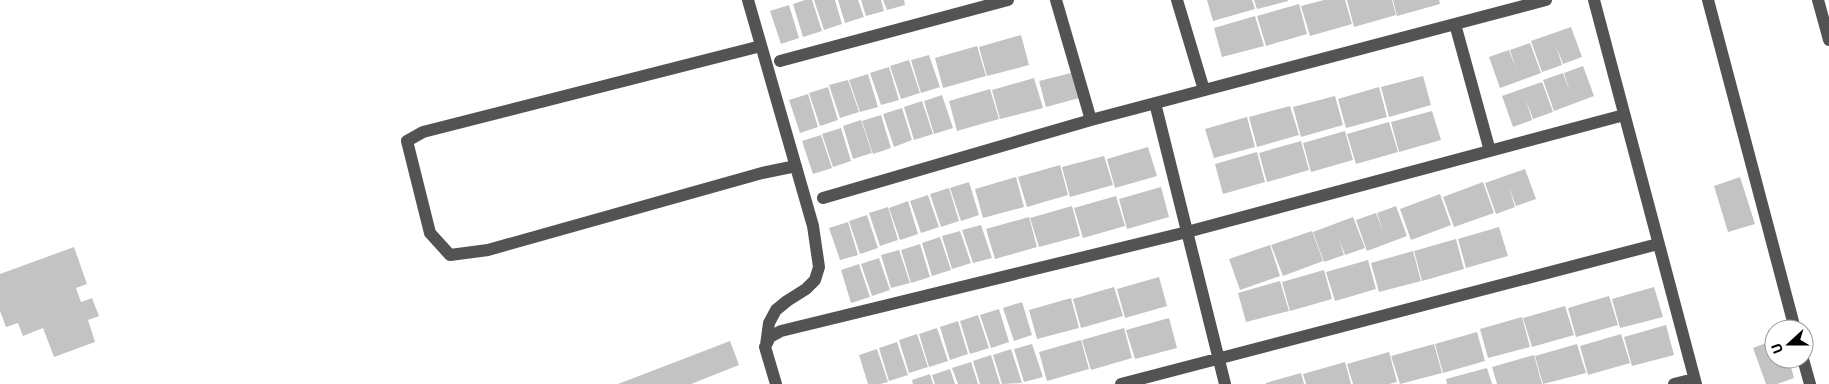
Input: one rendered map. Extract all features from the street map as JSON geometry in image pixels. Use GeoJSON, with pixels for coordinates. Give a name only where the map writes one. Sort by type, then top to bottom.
{"type":"FeatureCollection","features":[{"type":"Feature","properties":{"kind":"street"},"geometry":{"type":"LineString","coordinates":[[748,0],[814,226],[819,267],[815,280],[806,289],[776,310],[769,323],[765,347],[776,384]]}},
{"type":"Feature","properties":{"kind":"street"},"geometry":{"type":"LineString","coordinates":[[780,61],[1008,0]]}},
{"type":"Feature","properties":{"kind":"street"},"geometry":{"type":"LineString","coordinates":[[1056,0],[1091,120]]}},
{"type":"Feature","properties":{"kind":"street"},"geometry":{"type":"LineString","coordinates":[[1178,0],[1204,90]]}},
{"type":"Feature","properties":{"kind":"street"},"geometry":{"type":"LineString","coordinates":[[822,198],[1091,120],[1546,0]]}},
{"type":"Feature","properties":{"kind":"street"},"geometry":{"type":"LineString","coordinates":[[1594,0],[1695,382],[1674,384]]}},
{"type":"Feature","properties":{"kind":"street"},"geometry":{"type":"LineString","coordinates":[[1708,0],[1793,319]]}},
{"type":"Feature","properties":{"kind":"street"},"geometry":{"type":"LineString","coordinates":[[1818,0],[1829,40]]}},
{"type":"Feature","properties":{"kind":"street"},"geometry":{"type":"LineString","coordinates":[[1455,24],[1490,151]]}},
{"type":"Feature","properties":{"kind":"street"},"geometry":{"type":"LineString","coordinates":[[761,46],[423,132],[406,141],[430,233],[450,254],[488,250],[752,176],[796,166]]}},
{"type":"Feature","properties":{"kind":"street"},"geometry":{"type":"LineString","coordinates":[[1155,103],[1225,384]]}},
{"type":"Feature","properties":{"kind":"street"},"geometry":{"type":"LineString","coordinates":[[765,347],[770,337],[781,331],[1187,232],[1624,115]]}},
{"type":"Feature","properties":{"kind":"street"},"geometry":{"type":"LineString","coordinates":[[1121,384],[1658,244]]}},
{"type":"Feature","properties":{"kind":"street"},"geometry":{"type":"LineString","coordinates":[[1806,369],[1810,384]]}},
{"type":"Feature","properties":{"kind":"building"},"geometry":{"type":"Polygon","coordinates":[[[812,0],[822,31],[803,37],[793,4],[812,0]]]}},
{"type":"Feature","properties":{"kind":"building"},"geometry":{"type":"Polygon","coordinates":[[[814,0],[835,0],[842,24],[824,30],[814,0]]]}},
{"type":"Feature","properties":{"kind":"building"},"geometry":{"type":"Polygon","coordinates":[[[838,0],[858,0],[864,17],[845,23],[838,0]]]}},
{"type":"Feature","properties":{"kind":"building"},"geometry":{"type":"Polygon","coordinates":[[[861,0],[881,0],[884,11],[866,16],[861,0]]]}},
{"type":"Feature","properties":{"kind":"building"},"geometry":{"type":"Polygon","coordinates":[[[883,0],[904,0],[905,5],[887,10],[883,0]]]}},
{"type":"Feature","properties":{"kind":"building"},"geometry":{"type":"Polygon","coordinates":[[[1207,0],[1252,0],[1255,9],[1213,21],[1207,0]]]}},
{"type":"Feature","properties":{"kind":"building"},"geometry":{"type":"Polygon","coordinates":[[[1254,0],[1288,0],[1288,1],[1257,9],[1254,0]]]}},
{"type":"Feature","properties":{"kind":"building"},"geometry":{"type":"Polygon","coordinates":[[[1324,0],[1345,0],[1352,24],[1310,36],[1301,6],[1324,0]]]}},
{"type":"Feature","properties":{"kind":"building"},"geometry":{"type":"Polygon","coordinates":[[[1347,0],[1392,0],[1396,15],[1354,27],[1347,0]]]}},
{"type":"Feature","properties":{"kind":"building"},"geometry":{"type":"Polygon","coordinates":[[[1393,0],[1439,0],[1440,4],[1397,16],[1393,0]]]}},
{"type":"Feature","properties":{"kind":"building"},"geometry":{"type":"Polygon","coordinates":[[[1299,4],[1307,34],[1266,46],[1257,16],[1299,4]]]}},
{"type":"Feature","properties":{"kind":"building"},"geometry":{"type":"Polygon","coordinates":[[[789,5],[799,38],[781,44],[770,11],[789,5]]]}},
{"type":"Feature","properties":{"kind":"building"},"geometry":{"type":"Polygon","coordinates":[[[1255,16],[1264,46],[1222,57],[1214,28],[1255,16]]]}},
{"type":"Feature","properties":{"kind":"building"},"geometry":{"type":"Polygon","coordinates":[[[1571,27],[1582,57],[1563,64],[1556,46],[1562,65],[1542,72],[1531,41],[1571,27]]]}},
{"type":"Feature","properties":{"kind":"building"},"geometry":{"type":"Polygon","coordinates":[[[1021,35],[1029,65],[987,76],[979,47],[1021,35]]]}},
{"type":"Feature","properties":{"kind":"building"},"geometry":{"type":"Polygon","coordinates":[[[1530,43],[1541,73],[1500,88],[1489,57],[1509,50],[1516,69],[1510,50],[1530,43]]]}},
{"type":"Feature","properties":{"kind":"building"},"geometry":{"type":"Polygon","coordinates":[[[977,46],[986,76],[943,88],[935,58],[977,46]]]}},
{"type":"Feature","properties":{"kind":"building"},"geometry":{"type":"Polygon","coordinates":[[[929,55],[940,87],[921,93],[911,60],[929,55]]]}},
{"type":"Feature","properties":{"kind":"building"},"geometry":{"type":"Polygon","coordinates":[[[909,60],[920,93],[901,99],[890,66],[909,60]]]}},
{"type":"Feature","properties":{"kind":"building"},"geometry":{"type":"Polygon","coordinates":[[[1583,66],[1594,96],[1554,111],[1543,80],[1563,73],[1570,92],[1564,73],[1583,66]]]}},
{"type":"Feature","properties":{"kind":"building"},"geometry":{"type":"Polygon","coordinates":[[[889,67],[899,100],[881,105],[870,73],[889,67]]]}},
{"type":"Feature","properties":{"kind":"building"},"geometry":{"type":"Polygon","coordinates":[[[1075,72],[1083,97],[1046,107],[1039,81],[1075,72]]]}},
{"type":"Feature","properties":{"kind":"building"},"geometry":{"type":"Polygon","coordinates":[[[868,74],[878,107],[860,112],[849,80],[868,74]]]}},
{"type":"Feature","properties":{"kind":"building"},"geometry":{"type":"Polygon","coordinates":[[[1423,76],[1431,105],[1389,117],[1381,87],[1423,76]]]}},
{"type":"Feature","properties":{"kind":"building"},"geometry":{"type":"Polygon","coordinates":[[[1034,78],[1043,108],[1000,119],[992,90],[1034,78]]]}},
{"type":"Feature","properties":{"kind":"building"},"geometry":{"type":"Polygon","coordinates":[[[848,80],[859,112],[840,118],[829,85],[848,80]]]}},
{"type":"Feature","properties":{"kind":"building"},"geometry":{"type":"Polygon","coordinates":[[[1542,82],[1553,112],[1533,119],[1526,100],[1532,120],[1513,127],[1502,96],[1542,82]]]}},
{"type":"Feature","properties":{"kind":"building"},"geometry":{"type":"Polygon","coordinates":[[[828,87],[838,120],[820,126],[809,93],[828,87]]]}},
{"type":"Feature","properties":{"kind":"building"},"geometry":{"type":"Polygon","coordinates":[[[1379,87],[1387,117],[1346,128],[1338,99],[1379,87]]]}},
{"type":"Feature","properties":{"kind":"building"},"geometry":{"type":"Polygon","coordinates":[[[990,89],[999,119],[957,131],[949,101],[990,89]]]}},
{"type":"Feature","properties":{"kind":"building"},"geometry":{"type":"Polygon","coordinates":[[[808,94],[818,127],[800,133],[789,100],[808,94]]]}},
{"type":"Feature","properties":{"kind":"building"},"geometry":{"type":"Polygon","coordinates":[[[942,95],[953,128],[934,134],[924,101],[942,95]]]}},
{"type":"Feature","properties":{"kind":"building"},"geometry":{"type":"Polygon","coordinates":[[[1335,96],[1343,125],[1301,137],[1293,107],[1335,96]]]}},
{"type":"Feature","properties":{"kind":"building"},"geometry":{"type":"Polygon","coordinates":[[[922,101],[933,134],[914,140],[904,107],[922,101]]]}},
{"type":"Feature","properties":{"kind":"building"},"geometry":{"type":"Polygon","coordinates":[[[1290,106],[1299,135],[1257,147],[1249,117],[1290,106]]]}},
{"type":"Feature","properties":{"kind":"building"},"geometry":{"type":"Polygon","coordinates":[[[902,108],[912,140],[894,147],[883,114],[902,108]]]}},
{"type":"Feature","properties":{"kind":"building"},"geometry":{"type":"Polygon","coordinates":[[[1432,111],[1441,140],[1399,152],[1391,122],[1432,111]]]}},
{"type":"Feature","properties":{"kind":"building"},"geometry":{"type":"Polygon","coordinates":[[[881,115],[891,148],[873,154],[862,121],[881,115]]]}},
{"type":"Feature","properties":{"kind":"building"},"geometry":{"type":"Polygon","coordinates":[[[1247,117],[1255,147],[1214,158],[1205,129],[1247,117]]]}},
{"type":"Feature","properties":{"kind":"building"},"geometry":{"type":"Polygon","coordinates":[[[861,120],[872,153],[853,159],[843,126],[861,120]]]}},
{"type":"Feature","properties":{"kind":"building"},"geometry":{"type":"Polygon","coordinates":[[[1389,122],[1398,152],[1356,164],[1347,134],[1389,122]]]}},
{"type":"Feature","properties":{"kind":"building"},"geometry":{"type":"Polygon","coordinates":[[[841,128],[851,161],[833,167],[822,134],[841,128]]]}},
{"type":"Feature","properties":{"kind":"building"},"geometry":{"type":"Polygon","coordinates":[[[1345,131],[1353,160],[1311,172],[1303,143],[1345,131]]]}},
{"type":"Feature","properties":{"kind":"building"},"geometry":{"type":"Polygon","coordinates":[[[821,135],[832,168],[813,174],[802,141],[821,135]]]}},
{"type":"Feature","properties":{"kind":"building"},"geometry":{"type":"Polygon","coordinates":[[[1301,141],[1309,170],[1267,182],[1259,153],[1301,141]]]}},
{"type":"Feature","properties":{"kind":"building"},"geometry":{"type":"Polygon","coordinates":[[[1148,147],[1157,176],[1115,188],[1107,159],[1148,147]]]}},
{"type":"Feature","properties":{"kind":"building"},"geometry":{"type":"Polygon","coordinates":[[[1257,152],[1265,182],[1223,194],[1215,164],[1257,152]]]}},
{"type":"Feature","properties":{"kind":"building"},"geometry":{"type":"Polygon","coordinates":[[[1104,156],[1113,185],[1070,197],[1062,167],[1104,156]]]}},
{"type":"Feature","properties":{"kind":"building"},"geometry":{"type":"Polygon","coordinates":[[[1060,165],[1068,195],[1027,207],[1018,177],[1060,165]]]}},
{"type":"Feature","properties":{"kind":"building"},"geometry":{"type":"Polygon","coordinates":[[[1525,169],[1536,199],[1516,206],[1509,187],[1515,207],[1496,214],[1485,183],[1525,169]]]}},
{"type":"Feature","properties":{"kind":"building"},"geometry":{"type":"Polygon","coordinates":[[[1016,177],[1024,207],[983,218],[975,189],[1016,177]]]}},
{"type":"Feature","properties":{"kind":"building"},"geometry":{"type":"Polygon","coordinates":[[[1740,177],[1755,224],[1728,232],[1714,186],[1740,177]]]}},
{"type":"Feature","properties":{"kind":"building"},"geometry":{"type":"Polygon","coordinates":[[[969,182],[979,215],[961,221],[950,188],[969,182]]]}},
{"type":"Feature","properties":{"kind":"building"},"geometry":{"type":"Polygon","coordinates":[[[1483,182],[1494,213],[1454,227],[1443,197],[1483,182]]]}},
{"type":"Feature","properties":{"kind":"building"},"geometry":{"type":"Polygon","coordinates":[[[1161,187],[1169,217],[1127,229],[1119,199],[1161,187]]]}},
{"type":"Feature","properties":{"kind":"building"},"geometry":{"type":"Polygon","coordinates":[[[949,188],[959,221],[941,227],[930,194],[949,188]]]}},
{"type":"Feature","properties":{"kind":"building"},"geometry":{"type":"Polygon","coordinates":[[[1440,194],[1451,225],[1411,240],[1400,209],[1440,194]]]}},
{"type":"Feature","properties":{"kind":"building"},"geometry":{"type":"Polygon","coordinates":[[[928,195],[939,227],[921,233],[910,201],[928,195]]]}},
{"type":"Feature","properties":{"kind":"building"},"geometry":{"type":"Polygon","coordinates":[[[1116,196],[1125,226],[1083,238],[1074,208],[1116,196]]]}},
{"type":"Feature","properties":{"kind":"building"},"geometry":{"type":"Polygon","coordinates":[[[908,201],[918,234],[900,240],[889,208],[908,201]]]}},
{"type":"Feature","properties":{"kind":"building"},"geometry":{"type":"Polygon","coordinates":[[[1072,206],[1080,236],[1039,247],[1030,218],[1072,206]]]}},
{"type":"Feature","properties":{"kind":"building"},"geometry":{"type":"Polygon","coordinates":[[[1396,206],[1407,236],[1367,251],[1356,220],[1376,213],[1383,232],[1377,213],[1396,206]]]}},
{"type":"Feature","properties":{"kind":"building"},"geometry":{"type":"Polygon","coordinates":[[[888,207],[898,240],[880,246],[869,213],[888,207]]]}},
{"type":"Feature","properties":{"kind":"building"},"geometry":{"type":"Polygon","coordinates":[[[867,215],[878,248],[860,254],[849,221],[867,215]]]}},
{"type":"Feature","properties":{"kind":"building"},"geometry":{"type":"Polygon","coordinates":[[[1029,217],[1037,247],[995,259],[986,229],[1029,217]]]}},
{"type":"Feature","properties":{"kind":"building"},"geometry":{"type":"Polygon","coordinates":[[[1353,217],[1365,248],[1345,255],[1338,236],[1344,255],[1324,262],[1313,232],[1353,217]]]}},
{"type":"Feature","properties":{"kind":"building"},"geometry":{"type":"Polygon","coordinates":[[[848,222],[858,255],[840,260],[829,228],[848,222]]]}},
{"type":"Feature","properties":{"kind":"building"},"geometry":{"type":"Polygon","coordinates":[[[981,225],[992,258],[973,263],[962,230],[981,225]]]}},
{"type":"Feature","properties":{"kind":"building"},"geometry":{"type":"Polygon","coordinates":[[[1499,227],[1508,256],[1466,268],[1458,239],[1499,227]]]}},
{"type":"Feature","properties":{"kind":"building"},"geometry":{"type":"Polygon","coordinates":[[[960,231],[971,263],[952,269],[942,236],[960,231]]]}},
{"type":"Feature","properties":{"kind":"building"},"geometry":{"type":"Polygon","coordinates":[[[1312,231],[1323,261],[1283,276],[1271,245],[1312,231]]]}},
{"type":"Feature","properties":{"kind":"building"},"geometry":{"type":"Polygon","coordinates":[[[940,237],[951,270],[932,276],[922,243],[940,237]]]}},
{"type":"Feature","properties":{"kind":"building"},"geometry":{"type":"Polygon","coordinates":[[[1456,239],[1464,269],[1422,281],[1414,251],[1456,239]]]}},
{"type":"Feature","properties":{"kind":"building"},"geometry":{"type":"Polygon","coordinates":[[[920,244],[930,277],[911,283],[901,250],[920,244]]]}},
{"type":"Feature","properties":{"kind":"building"},"geometry":{"type":"Polygon","coordinates":[[[1270,245],[1280,276],[1240,290],[1229,259],[1270,245]]]}},
{"type":"Feature","properties":{"kind":"building"},"geometry":{"type":"Polygon","coordinates":[[[74,247],[87,284],[76,288],[81,302],[92,298],[99,316],[88,320],[95,342],[54,357],[43,328],[23,336],[18,323],[6,327],[0,311],[0,274],[74,247]]]}},
{"type":"Feature","properties":{"kind":"building"},"geometry":{"type":"Polygon","coordinates":[[[899,250],[910,283],[891,288],[881,255],[899,250]]]}},
{"type":"Feature","properties":{"kind":"building"},"geometry":{"type":"Polygon","coordinates":[[[1413,251],[1421,281],[1379,292],[1371,263],[1413,251]]]}},
{"type":"Feature","properties":{"kind":"building"},"geometry":{"type":"Polygon","coordinates":[[[879,258],[890,290],[872,296],[861,264],[879,258]]]}},
{"type":"Feature","properties":{"kind":"building"},"geometry":{"type":"Polygon","coordinates":[[[1368,260],[1376,289],[1335,301],[1326,272],[1368,260]]]}},
{"type":"Feature","properties":{"kind":"building"},"geometry":{"type":"Polygon","coordinates":[[[859,264],[870,297],[851,303],[841,270],[859,264]]]}},
{"type":"Feature","properties":{"kind":"building"},"geometry":{"type":"Polygon","coordinates":[[[1324,270],[1332,299],[1290,311],[1282,282],[1324,270]]]}},
{"type":"Feature","properties":{"kind":"building"},"geometry":{"type":"Polygon","coordinates":[[[1159,277],[1167,306],[1125,318],[1117,289],[1159,277]]]}},
{"type":"Feature","properties":{"kind":"building"},"geometry":{"type":"Polygon","coordinates":[[[1280,281],[1289,311],[1246,322],[1238,293],[1280,281]]]}},
{"type":"Feature","properties":{"kind":"building"},"geometry":{"type":"Polygon","coordinates":[[[1114,287],[1123,316],[1081,328],[1073,299],[1114,287]]]}},
{"type":"Feature","properties":{"kind":"building"},"geometry":{"type":"Polygon","coordinates":[[[1654,287],[1663,317],[1620,328],[1612,299],[1654,287]]]}},
{"type":"Feature","properties":{"kind":"building"},"geometry":{"type":"Polygon","coordinates":[[[1609,296],[1618,325],[1576,337],[1568,308],[1609,296]]]}},
{"type":"Feature","properties":{"kind":"building"},"geometry":{"type":"Polygon","coordinates":[[[1071,298],[1079,328],[1037,339],[1029,310],[1071,298]]]}},
{"type":"Feature","properties":{"kind":"building"},"geometry":{"type":"Polygon","coordinates":[[[1022,302],[1032,335],[1014,341],[1003,308],[1022,302]]]}},
{"type":"Feature","properties":{"kind":"building"},"geometry":{"type":"Polygon","coordinates":[[[1565,306],[1574,335],[1532,347],[1523,318],[1565,306]]]}},
{"type":"Feature","properties":{"kind":"building"},"geometry":{"type":"Polygon","coordinates":[[[999,309],[1009,342],[991,348],[980,315],[999,309]]]}},
{"type":"Feature","properties":{"kind":"building"},"geometry":{"type":"Polygon","coordinates":[[[978,315],[989,348],[970,354],[960,321],[978,315]]]}},
{"type":"Feature","properties":{"kind":"building"},"geometry":{"type":"Polygon","coordinates":[[[1522,317],[1530,347],[1488,358],[1480,329],[1522,317]]]}},
{"type":"Feature","properties":{"kind":"building"},"geometry":{"type":"Polygon","coordinates":[[[1169,318],[1177,348],[1135,359],[1126,330],[1169,318]]]}},
{"type":"Feature","properties":{"kind":"building"},"geometry":{"type":"Polygon","coordinates":[[[958,321],[968,354],[950,360],[940,327],[958,321]]]}},
{"type":"Feature","properties":{"kind":"building"},"geometry":{"type":"Polygon","coordinates":[[[1666,325],[1674,355],[1632,366],[1624,337],[1666,325]]]}},
{"type":"Feature","properties":{"kind":"building"},"geometry":{"type":"Polygon","coordinates":[[[937,328],[948,361],[929,367],[919,334],[937,328]]]}},
{"type":"Feature","properties":{"kind":"building"},"geometry":{"type":"Polygon","coordinates":[[[1124,328],[1132,358],[1091,370],[1082,340],[1124,328]]]}},
{"type":"Feature","properties":{"kind":"building"},"geometry":{"type":"Polygon","coordinates":[[[1477,332],[1485,361],[1443,373],[1435,344],[1477,332]]]}},
{"type":"Feature","properties":{"kind":"building"},"geometry":{"type":"Polygon","coordinates":[[[917,334],[928,367],[909,373],[899,340],[917,334]]]}},
{"type":"Feature","properties":{"kind":"building"},"geometry":{"type":"Polygon","coordinates":[[[1621,334],[1630,363],[1588,375],[1580,346],[1621,334]]]}},
{"type":"Feature","properties":{"kind":"building"},"geometry":{"type":"Polygon","coordinates":[[[1081,340],[1089,369],[1047,381],[1039,352],[1081,340]]]}},
{"type":"Feature","properties":{"kind":"building"},"geometry":{"type":"Polygon","coordinates":[[[730,341],[739,365],[691,384],[618,384],[730,341]]]}},
{"type":"Feature","properties":{"kind":"building"},"geometry":{"type":"Polygon","coordinates":[[[897,342],[908,375],[889,381],[879,348],[897,342]]]}},
{"type":"Feature","properties":{"kind":"building"},"geometry":{"type":"Polygon","coordinates":[[[1032,344],[1043,377],[1024,382],[1014,349],[1032,344]]]}},
{"type":"Feature","properties":{"kind":"building"},"geometry":{"type":"Polygon","coordinates":[[[1434,344],[1442,373],[1400,384],[1391,356],[1434,344]]]}},
{"type":"Feature","properties":{"kind":"building"},"geometry":{"type":"Polygon","coordinates":[[[1577,344],[1586,373],[1543,384],[1535,356],[1577,344]]]}},
{"type":"Feature","properties":{"kind":"building"},"geometry":{"type":"Polygon","coordinates":[[[1764,344],[1764,369],[1792,369],[1794,378],[1777,384],[1766,384],[1753,348],[1764,344]]]}},
{"type":"Feature","properties":{"kind":"building"},"geometry":{"type":"Polygon","coordinates":[[[877,349],[888,382],[868,384],[859,355],[877,349]]]}},
{"type":"Feature","properties":{"kind":"building"},"geometry":{"type":"Polygon","coordinates":[[[1011,349],[1022,383],[1002,384],[993,355],[1011,349]]]}},
{"type":"Feature","properties":{"kind":"building"},"geometry":{"type":"Polygon","coordinates":[[[1389,352],[1397,382],[1389,384],[1353,384],[1347,364],[1389,352]]]}},
{"type":"Feature","properties":{"kind":"building"},"geometry":{"type":"Polygon","coordinates":[[[991,355],[1000,384],[980,384],[973,361],[991,355]]]}},
{"type":"Feature","properties":{"kind":"building"},"geometry":{"type":"Polygon","coordinates":[[[1534,355],[1542,384],[1497,384],[1492,367],[1534,355]]]}},
{"type":"Feature","properties":{"kind":"building"},"geometry":{"type":"Polygon","coordinates":[[[971,362],[978,384],[958,384],[952,368],[971,362]]]}},
{"type":"Feature","properties":{"kind":"building"},"geometry":{"type":"Polygon","coordinates":[[[1345,362],[1351,384],[1306,384],[1303,374],[1345,362]]]}},
{"type":"Feature","properties":{"kind":"building"},"geometry":{"type":"Polygon","coordinates":[[[1487,368],[1492,384],[1447,384],[1446,379],[1487,368]]]}},
{"type":"Feature","properties":{"kind":"building"},"geometry":{"type":"Polygon","coordinates":[[[950,369],[955,384],[935,384],[932,375],[950,369]]]}},
{"type":"Feature","properties":{"kind":"building"},"geometry":{"type":"Polygon","coordinates":[[[1301,373],[1304,384],[1266,384],[1266,383],[1301,373]]]}},
{"type":"Feature","properties":{"kind":"building"},"geometry":{"type":"Polygon","coordinates":[[[930,374],[933,384],[913,384],[912,380],[930,374]]]}}]}
